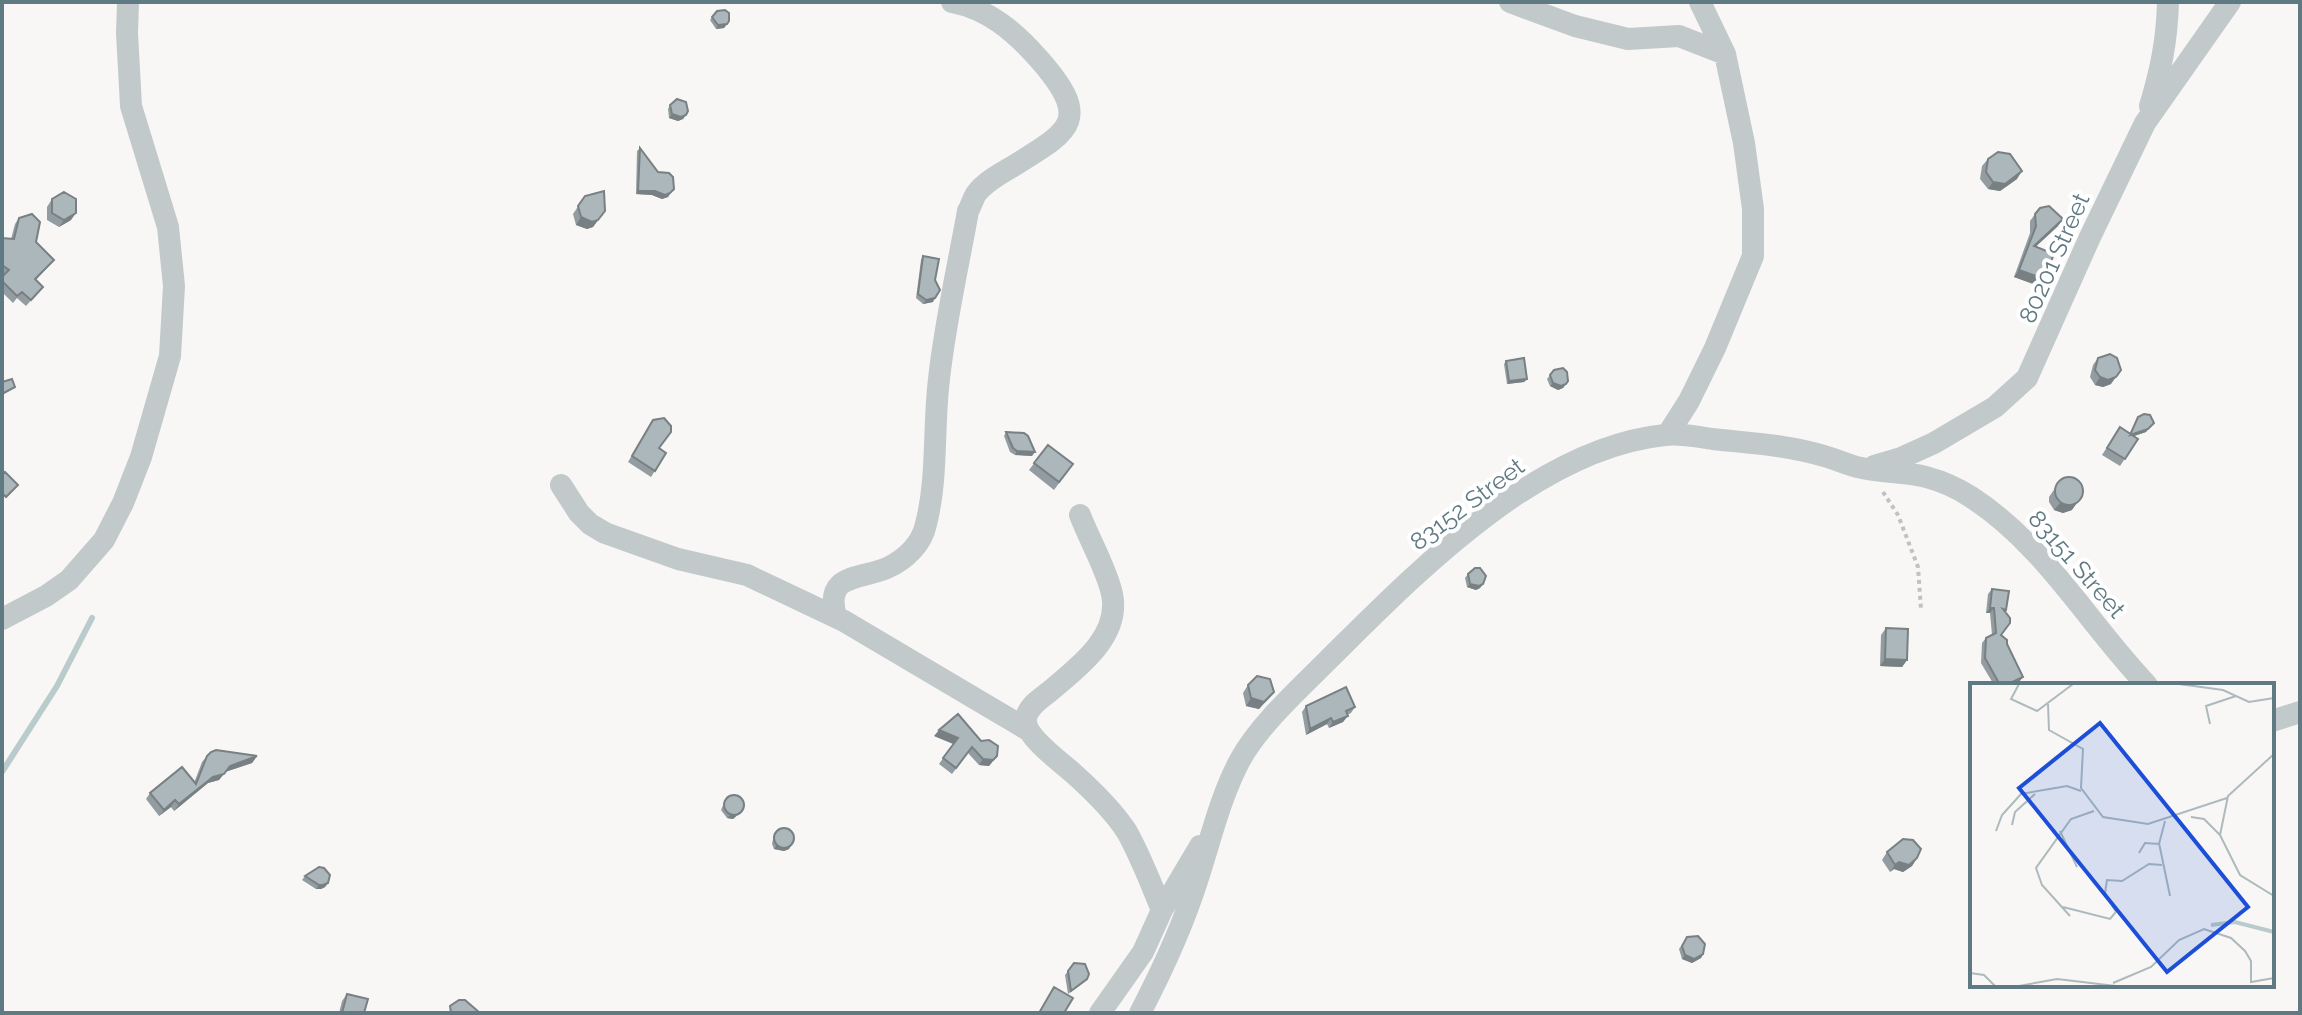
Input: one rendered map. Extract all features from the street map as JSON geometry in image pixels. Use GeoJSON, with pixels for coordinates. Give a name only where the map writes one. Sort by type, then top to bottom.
{"type":"FeatureCollection","features":[{"type":"Feature","properties":{"kind":"street"},"geometry":{"type":"LineString","coordinates":[[2,619],[69,580],[104,540],[141,457],[170,356],[174,286],[168,227],[131,106],[128,2]]}},
{"type":"Feature","properties":{"kind":"street"},"geometry":{"type":"LineString","coordinates":[[952,2],[984,11],[1019,37],[1041,61],[1067,98],[1070,120],[1065,130],[1054,139],[994,177],[976,194],[968,211],[939,378],[934,490],[927,523],[916,546],[904,558],[839,585],[833,601],[836,617],[1028,730],[1076,775],[1125,830],[1162,910]]}},
{"type":"Feature","properties":{"kind":"street"},"geometry":{"type":"LineString","coordinates":[[1510,2],[1575,26],[1628,39],[1679,36],[1725,54]]}},
{"type":"Feature","properties":{"kind":"street"},"geometry":{"type":"LineString","coordinates":[[1668,434],[1689,401],[1715,348],[1753,256],[1753,209],[1744,143],[1725,54],[1700,2]]}},
{"type":"Feature","properties":{"kind":"street"},"geometry":{"type":"LineString","coordinates":[[2145,123],[2164,55],[2168,2]]}},
{"type":"Feature","properties":{"kind":"street","name":"80201 Street"},"geometry":{"type":"LineString","coordinates":[[1865,469],[1901,458],[1934,443],[1995,407],[2027,378],[2145,123],[2230,2]]}},
{"type":"Feature","properties":{"kind":"street","name":"83152 Street"},"geometry":{"type":"LineString","coordinates":[[1140,1013],[1166,965],[1182,925],[1213,826],[1242,758],[1262,730],[1363,625],[1437,556],[1526,489],[1569,463],[1616,444],[1668,434],[1775,446],[1824,456],[1865,469]]}},
{"type":"Feature","properties":{"kind":"street","name":"83151 Street"},"geometry":{"type":"LineString","coordinates":[[1865,469],[1926,477],[1967,494],[2008,523],[2040,556],[2145,683]]}},
{"type":"Feature","properties":{"kind":"street"},"geometry":{"type":"LineString","coordinates":[[561,485],[579,513],[605,533],[678,559],[747,575],[844,621]]}},
{"type":"Feature","properties":{"kind":"street"},"geometry":{"type":"LineString","coordinates":[[1028,730],[1026,720],[1031,708],[1092,653],[1106,633],[1112,617],[1112,592],[1080,515]]}},
{"type":"Feature","properties":{"kind":"street"},"geometry":{"type":"LineString","coordinates":[[2274,720],[2300,712]]}},
{"type":"Feature","properties":{"kind":"street","name":"83152 Street"},"geometry":{"type":"LineString","coordinates":[[1100,1013],[1143,952],[1179,879],[1213,826]]}},
{"type":"Feature","properties":{"kind":"path"},"geometry":{"type":"LineString","coordinates":[[1865,469],[1898,515],[1918,567],[1921,609]]}},
{"type":"Feature","properties":{"kind":"building"},"geometry":{"type":"Polygon","coordinates":[[[717,11],[729,13],[729,21],[718,25],[712,17],[717,11]]]}},
{"type":"Feature","properties":{"kind":"building"},"geometry":{"type":"Polygon","coordinates":[[[677,99],[686,102],[688,111],[681,117],[672,114],[670,105],[677,99]]]}},
{"type":"Feature","properties":{"kind":"building"},"geometry":{"type":"Polygon","coordinates":[[[640,148],[658,172],[669,173],[673,177],[674,189],[670,193],[638,191],[640,148]]]}},
{"type":"Feature","properties":{"kind":"building"},"geometry":{"type":"Polygon","coordinates":[[[1998,152],[2010,154],[2022,171],[2005,184],[1993,182],[1986,172],[1988,159],[1998,152]]]}},
{"type":"Feature","properties":{"kind":"building"},"geometry":{"type":"Polygon","coordinates":[[[604,191],[605,211],[598,220],[592,222],[581,217],[578,206],[585,196],[604,191]]]}},
{"type":"Feature","properties":{"kind":"building"},"geometry":{"type":"Polygon","coordinates":[[[64,192],[76,199],[76,213],[64,220],[52,213],[52,199],[64,192]]]}},
{"type":"Feature","properties":{"kind":"building"},"geometry":{"type":"Polygon","coordinates":[[[2049,206],[2063,219],[2034,246],[2054,254],[2044,279],[2019,270],[2036,226],[2035,214],[2040,208],[2049,206]]]}},
{"type":"Feature","properties":{"kind":"building"},"geometry":{"type":"Polygon","coordinates":[[[32,214],[40,222],[36,242],[54,260],[35,279],[43,287],[31,300],[22,292],[17,296],[2,281],[9,270],[2,265],[2,238],[14,239],[19,218],[32,214]]]}},
{"type":"Feature","properties":{"kind":"building"},"geometry":{"type":"Polygon","coordinates":[[[923,256],[939,259],[935,280],[940,290],[935,298],[926,300],[918,294],[923,256]]]}},
{"type":"Feature","properties":{"kind":"building"},"geometry":{"type":"Polygon","coordinates":[[[2110,354],[2117,358],[2121,370],[2116,377],[2108,380],[2100,377],[2095,370],[2098,358],[2110,354]]]}},
{"type":"Feature","properties":{"kind":"building"},"geometry":{"type":"Polygon","coordinates":[[[1524,358],[1527,379],[1509,381],[1506,361],[1524,358]]]}},
{"type":"Feature","properties":{"kind":"building"},"geometry":{"type":"Polygon","coordinates":[[[1563,368],[1568,381],[1561,386],[1553,383],[1550,375],[1554,370],[1563,368]]]}},
{"type":"Feature","properties":{"kind":"building"},"geometry":{"type":"Polygon","coordinates":[[[12,379],[15,387],[2,394],[2,382],[12,379]]]}},
{"type":"Feature","properties":{"kind":"building"},"geometry":{"type":"Polygon","coordinates":[[[2150,415],[2154,423],[2148,429],[2130,435],[2138,417],[2150,415]]]}},
{"type":"Feature","properties":{"kind":"building"},"geometry":{"type":"Polygon","coordinates":[[[664,418],[671,426],[671,432],[659,448],[666,453],[655,471],[632,456],[653,420],[664,418]]]}},
{"type":"Feature","properties":{"kind":"building"},"geometry":{"type":"Polygon","coordinates":[[[2120,427],[2138,439],[2125,459],[2107,448],[2120,427]]]}},
{"type":"Feature","properties":{"kind":"building"},"geometry":{"type":"Polygon","coordinates":[[[1006,432],[1024,433],[1035,452],[1017,451],[1006,432]]]}},
{"type":"Feature","properties":{"kind":"building"},"geometry":{"type":"Polygon","coordinates":[[[1048,445],[1073,464],[1059,482],[1034,463],[1048,445]]]}},
{"type":"Feature","properties":{"kind":"building"},"geometry":{"type":"Polygon","coordinates":[[[5,472],[18,485],[6,497],[2,493],[2,475],[5,472]]]}},
{"type":"Feature","properties":{"kind":"building"},"geometry":{"type":"Polygon","coordinates":[[[2069,477],[2079,481],[2083,491],[2079,501],[2069,505],[2059,501],[2055,491],[2059,481],[2069,477]]]}},
{"type":"Feature","properties":{"kind":"building"},"geometry":{"type":"Polygon","coordinates":[[[1480,568],[1486,576],[1479,586],[1470,584],[1468,574],[1480,568]]]}},
{"type":"Feature","properties":{"kind":"building"},"geometry":{"type":"Polygon","coordinates":[[[1992,589],[2009,591],[2006,610],[2003,609],[2010,623],[2001,635],[2007,640],[2023,677],[2010,683],[1999,683],[1985,658],[1986,638],[1996,633],[1994,608],[1990,608],[1992,589]]]}},
{"type":"Feature","properties":{"kind":"building"},"geometry":{"type":"Polygon","coordinates":[[[1886,628],[1908,629],[1907,660],[1885,659],[1886,628]]]}},
{"type":"Feature","properties":{"kind":"building"},"geometry":{"type":"Polygon","coordinates":[[[1257,676],[1270,679],[1274,692],[1264,702],[1251,698],[1248,685],[1257,676]]]}},
{"type":"Feature","properties":{"kind":"building"},"geometry":{"type":"Polygon","coordinates":[[[1346,687],[1355,707],[1346,711],[1348,716],[1333,722],[1331,718],[1310,729],[1306,706],[1346,687]]]}},
{"type":"Feature","properties":{"kind":"building"},"geometry":{"type":"Polygon","coordinates":[[[958,714],[981,741],[989,740],[998,746],[997,756],[993,760],[983,759],[972,747],[956,768],[943,758],[958,738],[939,730],[958,714]]]}},
{"type":"Feature","properties":{"kind":"building"},"geometry":{"type":"Polygon","coordinates":[[[216,750],[257,756],[230,766],[224,774],[213,777],[179,804],[175,800],[164,810],[150,793],[182,767],[196,784],[207,756],[216,750]]]}},
{"type":"Feature","properties":{"kind":"building"},"geometry":{"type":"Polygon","coordinates":[[[734,795],[741,798],[744,805],[741,812],[734,815],[727,812],[724,805],[727,798],[734,795]]]}},
{"type":"Feature","properties":{"kind":"building"},"geometry":{"type":"Polygon","coordinates":[[[784,828],[791,831],[794,838],[791,845],[784,848],[777,845],[774,838],[777,831],[784,828]]]}},
{"type":"Feature","properties":{"kind":"building"},"geometry":{"type":"Polygon","coordinates":[[[1903,839],[1913,840],[1921,849],[1909,865],[1899,862],[1895,865],[1887,852],[1903,839]]]}},
{"type":"Feature","properties":{"kind":"building"},"geometry":{"type":"Polygon","coordinates":[[[319,867],[330,875],[328,883],[323,885],[305,876],[319,867]]]}},
{"type":"Feature","properties":{"kind":"building"},"geometry":{"type":"Polygon","coordinates":[[[1698,936],[1705,944],[1703,954],[1694,959],[1685,955],[1682,946],[1687,937],[1698,936]]]}},
{"type":"Feature","properties":{"kind":"building"},"geometry":{"type":"Polygon","coordinates":[[[1074,963],[1085,964],[1089,974],[1071,991],[1068,971],[1074,963]]]}},
{"type":"Feature","properties":{"kind":"building"},"geometry":{"type":"Polygon","coordinates":[[[1054,987],[1073,998],[1064,1013],[1039,1013],[1054,987]]]}},
{"type":"Feature","properties":{"kind":"building"},"geometry":{"type":"Polygon","coordinates":[[[347,994],[368,999],[364,1013],[342,1013],[347,994]]]}},
{"type":"Feature","properties":{"kind":"building"},"geometry":{"type":"Polygon","coordinates":[[[465,1000],[480,1013],[451,1013],[450,1006],[465,1000]]]}},
{"type":"Feature","properties":{"kind":"waterway"},"geometry":{"type":"LineString","coordinates":[[2,772],[57,686],[92,618]]}}]}
